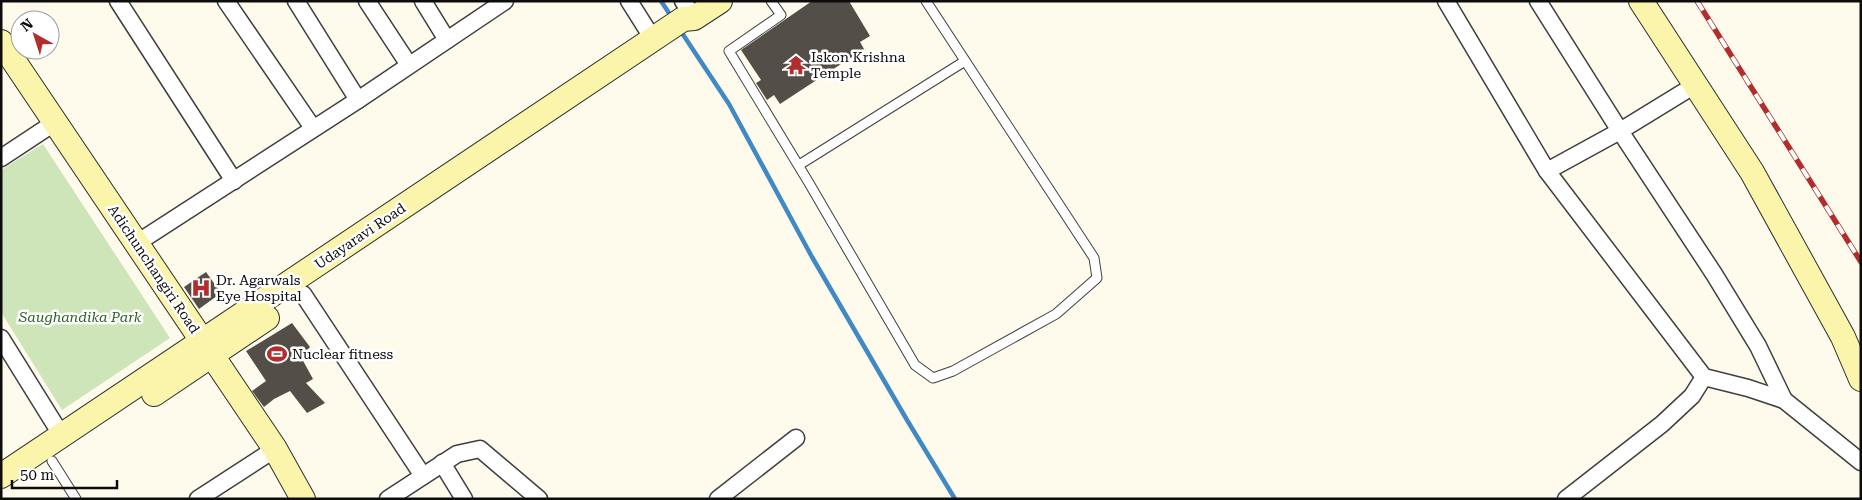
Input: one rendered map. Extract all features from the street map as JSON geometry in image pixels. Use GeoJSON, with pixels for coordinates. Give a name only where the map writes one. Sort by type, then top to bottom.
{"type":"FeatureCollection","features":[{"type":"Feature","properties":{"kind":"street"},"geometry":{"type":"LineString","coordinates":[[118,1],[234,182]]}},
{"type":"Feature","properties":{"kind":"street"},"geometry":{"type":"LineString","coordinates":[[226,1],[313,128]]}},
{"type":"Feature","properties":{"kind":"street"},"geometry":{"type":"LineString","coordinates":[[296,1],[358,100]]}},
{"type":"Feature","properties":{"kind":"street"},"geometry":{"type":"LineString","coordinates":[[367,1],[409,65]]}},
{"type":"Feature","properties":{"kind":"street"},"geometry":{"type":"LineString","coordinates":[[423,1],[447,40]]}},
{"type":"Feature","properties":{"kind":"street"},"geometry":{"type":"LineString","coordinates":[[207,349],[302,294],[658,41],[629,1]]}},
{"type":"Feature","properties":{"kind":"street","name":"Udayaravi Road"},"geometry":{"type":"LineString","coordinates":[[1,494],[52,461],[207,349],[658,41],[688,17],[720,1]]}},
{"type":"Feature","properties":{"kind":"street"},"geometry":{"type":"LineString","coordinates":[[1446,1],[1547,171],[1704,377],[1748,388],[1784,400],[1861,462]]}},
{"type":"Feature","properties":{"kind":"street"},"geometry":{"type":"LineString","coordinates":[[1538,1],[1758,346],[1784,400]]}},
{"type":"Feature","properties":{"kind":"street"},"geometry":{"type":"LineString","coordinates":[[1641,1],[1752,172],[1843,337],[1861,379]]}},
{"type":"Feature","properties":{"kind":"street"},"geometry":{"type":"LineString","coordinates":[[137,243],[358,100],[447,40],[496,4]]}},
{"type":"Feature","properties":{"kind":"street","name":"Adichunchangiri Road"},"geometry":{"type":"LineString","coordinates":[[1,42],[275,449],[303,499]]}},
{"type":"Feature","properties":{"kind":"street"},"geometry":{"type":"LineString","coordinates":[[1547,171],[1620,131],[1696,85]]}},
{"type":"Feature","properties":{"kind":"street"},"geometry":{"type":"LineString","coordinates":[[1,158],[54,123]]}},
{"type":"Feature","properties":{"kind":"street"},"geometry":{"type":"LineString","coordinates":[[302,294],[423,476]]}},
{"type":"Feature","properties":{"kind":"street"},"geometry":{"type":"LineString","coordinates":[[1,338],[62,436]]}},
{"type":"Feature","properties":{"kind":"street","name":"Udayaravi Road"},"geometry":{"type":"LineString","coordinates":[[1,476],[62,436],[207,349]]}},
{"type":"Feature","properties":{"kind":"street"},"geometry":{"type":"LineString","coordinates":[[1566,499],[1662,424],[1692,396],[1704,377]]}},
{"type":"Feature","properties":{"kind":"street"},"geometry":{"type":"LineString","coordinates":[[718,499],[796,438]]}},
{"type":"Feature","properties":{"kind":"street"},"geometry":{"type":"LineString","coordinates":[[198,499],[275,449]]}},
{"type":"Feature","properties":{"kind":"street"},"geometry":{"type":"LineString","coordinates":[[388,499],[457,454],[480,449],[540,499]]}},
{"type":"Feature","properties":{"kind":"street"},"geometry":{"type":"LineString","coordinates":[[442,463],[464,499]]}},
{"type":"Feature","properties":{"kind":"lane"},"geometry":{"type":"LineString","coordinates":[[771,1],[782,15],[730,51],[799,165],[915,365],[933,378],[953,371],[1056,314],[1097,278],[1094,258],[926,1]]}},
{"type":"Feature","properties":{"kind":"lane"},"geometry":{"type":"LineString","coordinates":[[799,165],[965,61]]}},
{"type":"Feature","properties":{"kind":"lane"},"geometry":{"type":"LineString","coordinates":[[52,461],[76,499]]}},
{"type":"Feature","properties":{"kind":"green space","name":"Saughandika Park"},"geometry":{"type":"Polygon","coordinates":[[[43,144],[170,338],[62,410],[1,312],[1,170],[43,144]]]}},
{"type":"Feature","properties":{"kind":"building","name":"Iskon Krishna Temple"},"geometry":{"type":"Polygon","coordinates":[[[812,1],[849,1],[870,36],[860,42],[864,49],[780,104],[774,95],[767,100],[756,83],[761,80],[741,50],[812,1]]]}},
{"type":"Feature","properties":{"kind":"building"},"geometry":{"type":"Polygon","coordinates":[[[206,272],[221,293],[199,309],[184,287],[206,272]]]}},
{"type":"Feature","properties":{"kind":"building"},"geometry":{"type":"Polygon","coordinates":[[[292,323],[310,347],[301,357],[313,379],[306,383],[325,403],[307,413],[290,391],[274,399],[264,407],[252,391],[266,381],[246,351],[292,323]]]}},
{"type":"Feature","properties":{"kind":"waterway"},"geometry":{"type":"LineString","coordinates":[[661,1],[673,19]]}},
{"type":"Feature","properties":{"kind":"waterway"},"geometry":{"type":"LineString","coordinates":[[680,30],[729,104],[812,257],[955,499]]}},
{"type":"Feature","properties":{"kind":"railway"},"geometry":{"type":"LineString","coordinates":[[1697,1],[1861,262]]}},
{"type":"Feature","properties":{"kind":"place","name":"Iskon Krishna Temple"},"geometry":{"type":"Point","coordinates":[796,65]}},
{"type":"Feature","properties":{"kind":"place","name":"Dr. Agarwals Eye Hospital"},"geometry":{"type":"Point","coordinates":[201,288]}},
{"type":"Feature","properties":{"kind":"place","name":"Nuclear fitness"},"geometry":{"type":"Point","coordinates":[277,354]}}]}
